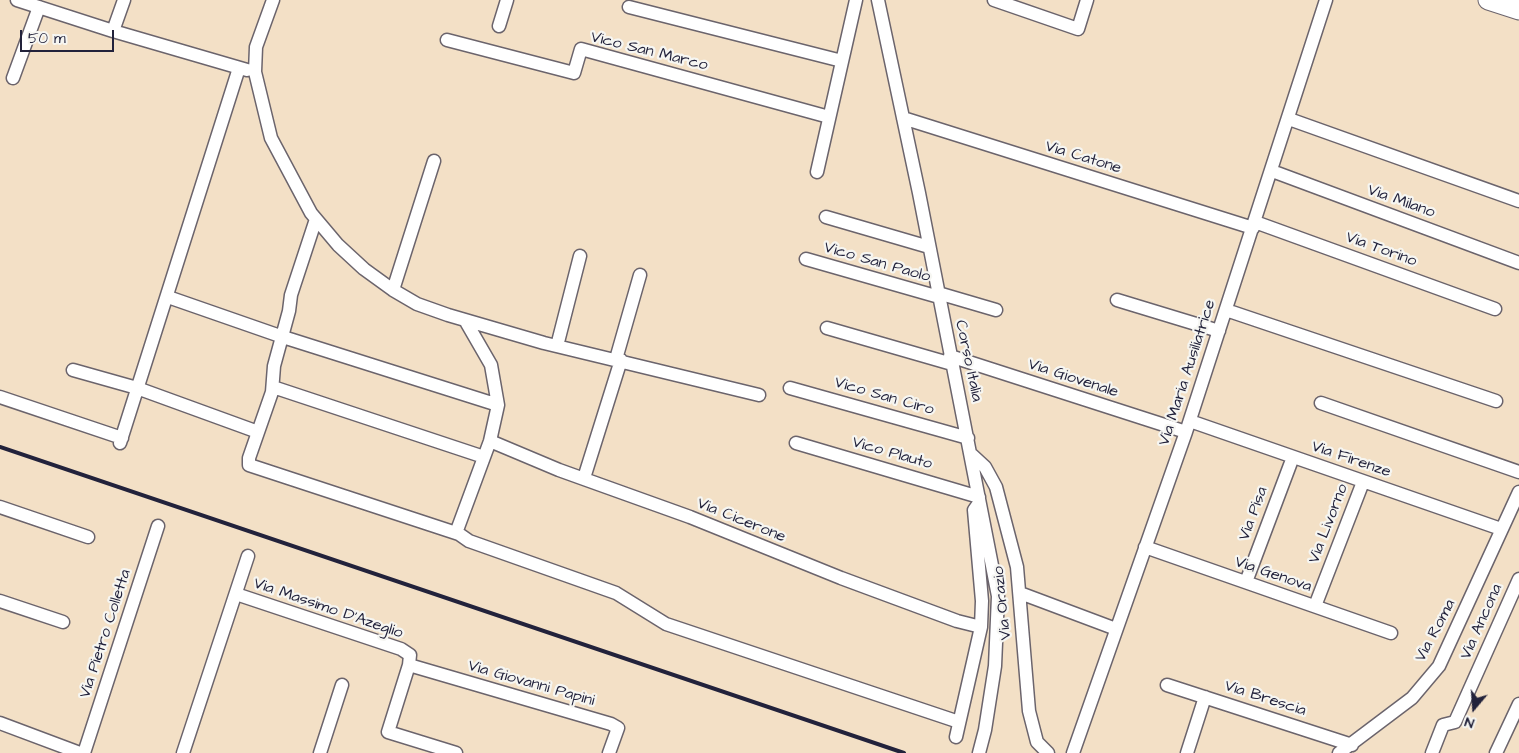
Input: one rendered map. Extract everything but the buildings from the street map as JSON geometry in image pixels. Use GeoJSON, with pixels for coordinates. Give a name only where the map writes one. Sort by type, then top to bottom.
{"type":"FeatureCollection","features":[{"type":"Feature","properties":{"kind":"street"},"geometry":{"type":"LineString","coordinates":[[18,0],[43,5],[113,31],[255,72]]}},
{"type":"Feature","properties":{"kind":"street"},"geometry":{"type":"LineString","coordinates":[[113,31],[124,0]]}},
{"type":"Feature","properties":{"kind":"street"},"geometry":{"type":"LineString","coordinates":[[273,0],[256,47],[255,72],[271,138],[316,219],[364,269],[393,290],[417,304],[465,320],[557,346],[619,359],[759,395]]}},
{"type":"Feature","properties":{"kind":"street"},"geometry":{"type":"LineString","coordinates":[[499,26],[507,0]]}},
{"type":"Feature","properties":{"kind":"street"},"geometry":{"type":"LineString","coordinates":[[817,172],[856,0]]}},
{"type":"Feature","properties":{"kind":"street","name":"Corso Italia"},"geometry":{"type":"LineString","coordinates":[[878,0],[972,455],[998,596],[996,666],[985,730],[978,753]]}},
{"type":"Feature","properties":{"kind":"street"},"geometry":{"type":"LineString","coordinates":[[994,0],[1078,29],[1087,0]]}},
{"type":"Feature","properties":{"kind":"street","name":"Via Maria Ausiliatrice"},"geometry":{"type":"LineString","coordinates":[[1073,753],[1188,426],[1289,120],[1326,0]]}},
{"type":"Feature","properties":{"kind":"street"},"geometry":{"type":"LineString","coordinates":[[1491,0],[1519,10]]}},
{"type":"Feature","properties":{"kind":"street"},"geometry":{"type":"LineString","coordinates":[[13,78],[43,5]]}},
{"type":"Feature","properties":{"kind":"street"},"geometry":{"type":"LineString","coordinates":[[629,7],[842,61]]}},
{"type":"Feature","properties":{"kind":"street","name":"Vico San Marco"},"geometry":{"type":"LineString","coordinates":[[448,40],[574,73],[581,49],[829,116]]}},
{"type":"Feature","properties":{"kind":"street"},"geometry":{"type":"LineString","coordinates":[[0,397],[121,441],[240,68]]}},
{"type":"Feature","properties":{"kind":"street","name":"Via Catone"},"geometry":{"type":"LineString","coordinates":[[903,118],[1254,225]]}},
{"type":"Feature","properties":{"kind":"street"},"geometry":{"type":"LineString","coordinates":[[1289,120],[1519,201]]}},
{"type":"Feature","properties":{"kind":"street"},"geometry":{"type":"LineString","coordinates":[[393,290],[434,161]]}},
{"type":"Feature","properties":{"kind":"street","name":"Via Milano"},"geometry":{"type":"LineString","coordinates":[[1272,171],[1519,263]]}},
{"type":"Feature","properties":{"kind":"street"},"geometry":{"type":"LineString","coordinates":[[826,217],[929,247]]}},
{"type":"Feature","properties":{"kind":"street"},"geometry":{"type":"LineString","coordinates":[[316,219],[301,260],[283,337],[274,366],[273,387],[249,458],[249,466],[456,533],[469,541],[616,593],[666,624],[959,722]]}},
{"type":"Feature","properties":{"kind":"street","name":"Via Torino"},"geometry":{"type":"LineString","coordinates":[[1254,225],[1495,309]]}},
{"type":"Feature","properties":{"kind":"street"},"geometry":{"type":"LineString","coordinates":[[557,346],[580,256]]}},
{"type":"Feature","properties":{"kind":"street","name":"Vico San Paolo"},"geometry":{"type":"LineString","coordinates":[[806,259],[996,310]]}},
{"type":"Feature","properties":{"kind":"street"},"geometry":{"type":"LineString","coordinates":[[584,478],[619,359],[640,275]]}},
{"type":"Feature","properties":{"kind":"street"},"geometry":{"type":"LineString","coordinates":[[168,297],[283,337],[498,405]]}},
{"type":"Feature","properties":{"kind":"street"},"geometry":{"type":"LineString","coordinates":[[1117,300],[1219,331]]}},
{"type":"Feature","properties":{"kind":"street"},"geometry":{"type":"LineString","coordinates":[[1226,310],[1496,401]]}},
{"type":"Feature","properties":{"kind":"street"},"geometry":{"type":"LineString","coordinates":[[456,533],[490,441],[498,405],[492,364],[465,320]]}},
{"type":"Feature","properties":{"kind":"street","name":"Via Giovenale"},"geometry":{"type":"LineString","coordinates":[[827,328],[951,360],[1188,426]]}},
{"type":"Feature","properties":{"kind":"street"},"geometry":{"type":"LineString","coordinates":[[73,370],[137,388],[258,432]]}},
{"type":"Feature","properties":{"kind":"street"},"geometry":{"type":"LineString","coordinates":[[273,387],[484,457]]}},
{"type":"Feature","properties":{"kind":"street","name":"Vico San Ciro"},"geometry":{"type":"LineString","coordinates":[[790,388],[968,438]]}},
{"type":"Feature","properties":{"kind":"street"},"geometry":{"type":"LineString","coordinates":[[1321,403],[1519,472]]}},
{"type":"Feature","properties":{"kind":"street","name":"Via Firenze"},"geometry":{"type":"LineString","coordinates":[[1188,426],[1292,457],[1501,529]]}},
{"type":"Feature","properties":{"kind":"street","name":"Via Cicerone"},"geometry":{"type":"LineString","coordinates":[[490,441],[559,470],[690,517],[841,578],[957,621],[981,627]]}},
{"type":"Feature","properties":{"kind":"street","name":"Vico Plauto"},"geometry":{"type":"LineString","coordinates":[[796,442],[980,499]]}},
{"type":"Feature","properties":{"kind":"street","name":"Via Orazio"},"geometry":{"type":"LineString","coordinates":[[972,455],[985,467],[996,487],[1017,567],[1028,711],[1037,742],[1048,753]]}},
{"type":"Feature","properties":{"kind":"street","name":"Via Pisa"},"geometry":{"type":"LineString","coordinates":[[1246,582],[1292,457]]}},
{"type":"Feature","properties":{"kind":"street","name":"Via Livorno"},"geometry":{"type":"LineString","coordinates":[[1315,606],[1363,482]]}},
{"type":"Feature","properties":{"kind":"street","name":"Via Roma"},"geometry":{"type":"LineString","coordinates":[[1339,753],[1412,698],[1439,666],[1519,492]]}},
{"type":"Feature","properties":{"kind":"street"},"geometry":{"type":"LineString","coordinates":[[956,737],[981,627],[982,601],[974,510],[980,499]]}},
{"type":"Feature","properties":{"kind":"street"},"geometry":{"type":"LineString","coordinates":[[0,506],[88,537]]}},
{"type":"Feature","properties":{"kind":"street","name":"Via Pietro Colletta"},"geometry":{"type":"LineString","coordinates":[[84,753],[158,526]]}},
{"type":"Feature","properties":{"kind":"street","name":"Via Genova"},"geometry":{"type":"LineString","coordinates":[[1145,547],[1391,633]]}},
{"type":"Feature","properties":{"kind":"street","name":"Via Massimo D'Azeglio"},"geometry":{"type":"LineString","coordinates":[[183,753],[248,556]]}},
{"type":"Feature","properties":{"kind":"street","name":"Via Ancona"},"geometry":{"type":"LineString","coordinates":[[1432,753],[1443,725],[1455,722],[1519,579]]}},
{"type":"Feature","properties":{"kind":"street"},"geometry":{"type":"LineString","coordinates":[[1020,593],[1116,629]]}},
{"type":"Feature","properties":{"kind":"street","name":"Via Massimo D'Azeglio"},"geometry":{"type":"LineString","coordinates":[[236,594],[402,649],[409,660]]}},
{"type":"Feature","properties":{"kind":"street"},"geometry":{"type":"LineString","coordinates":[[0,601],[63,622]]}},
{"type":"Feature","properties":{"kind":"street"},"geometry":{"type":"LineString","coordinates":[[409,660],[388,732],[456,753]]}},
{"type":"Feature","properties":{"kind":"street","name":"Via Giovanni Papini"},"geometry":{"type":"LineString","coordinates":[[409,660],[611,724],[618,728],[609,753]]}},
{"type":"Feature","properties":{"kind":"street","name":"Via Brescia"},"geometry":{"type":"LineString","coordinates":[[1167,684],[1352,745]]}},
{"type":"Feature","properties":{"kind":"street"},"geometry":{"type":"LineString","coordinates":[[320,753],[342,685]]}},
{"type":"Feature","properties":{"kind":"street"},"geometry":{"type":"LineString","coordinates":[[1187,753],[1205,697]]}},
{"type":"Feature","properties":{"kind":"street"},"geometry":{"type":"LineString","coordinates":[[1496,753],[1519,704]]}},
{"type":"Feature","properties":{"kind":"street"},"geometry":{"type":"LineString","coordinates":[[0,723],[80,753]]}},
{"type":"Feature","properties":{"kind":"railway"},"geometry":{"type":"LineString","coordinates":[[0,447],[904,753]]}}]}
